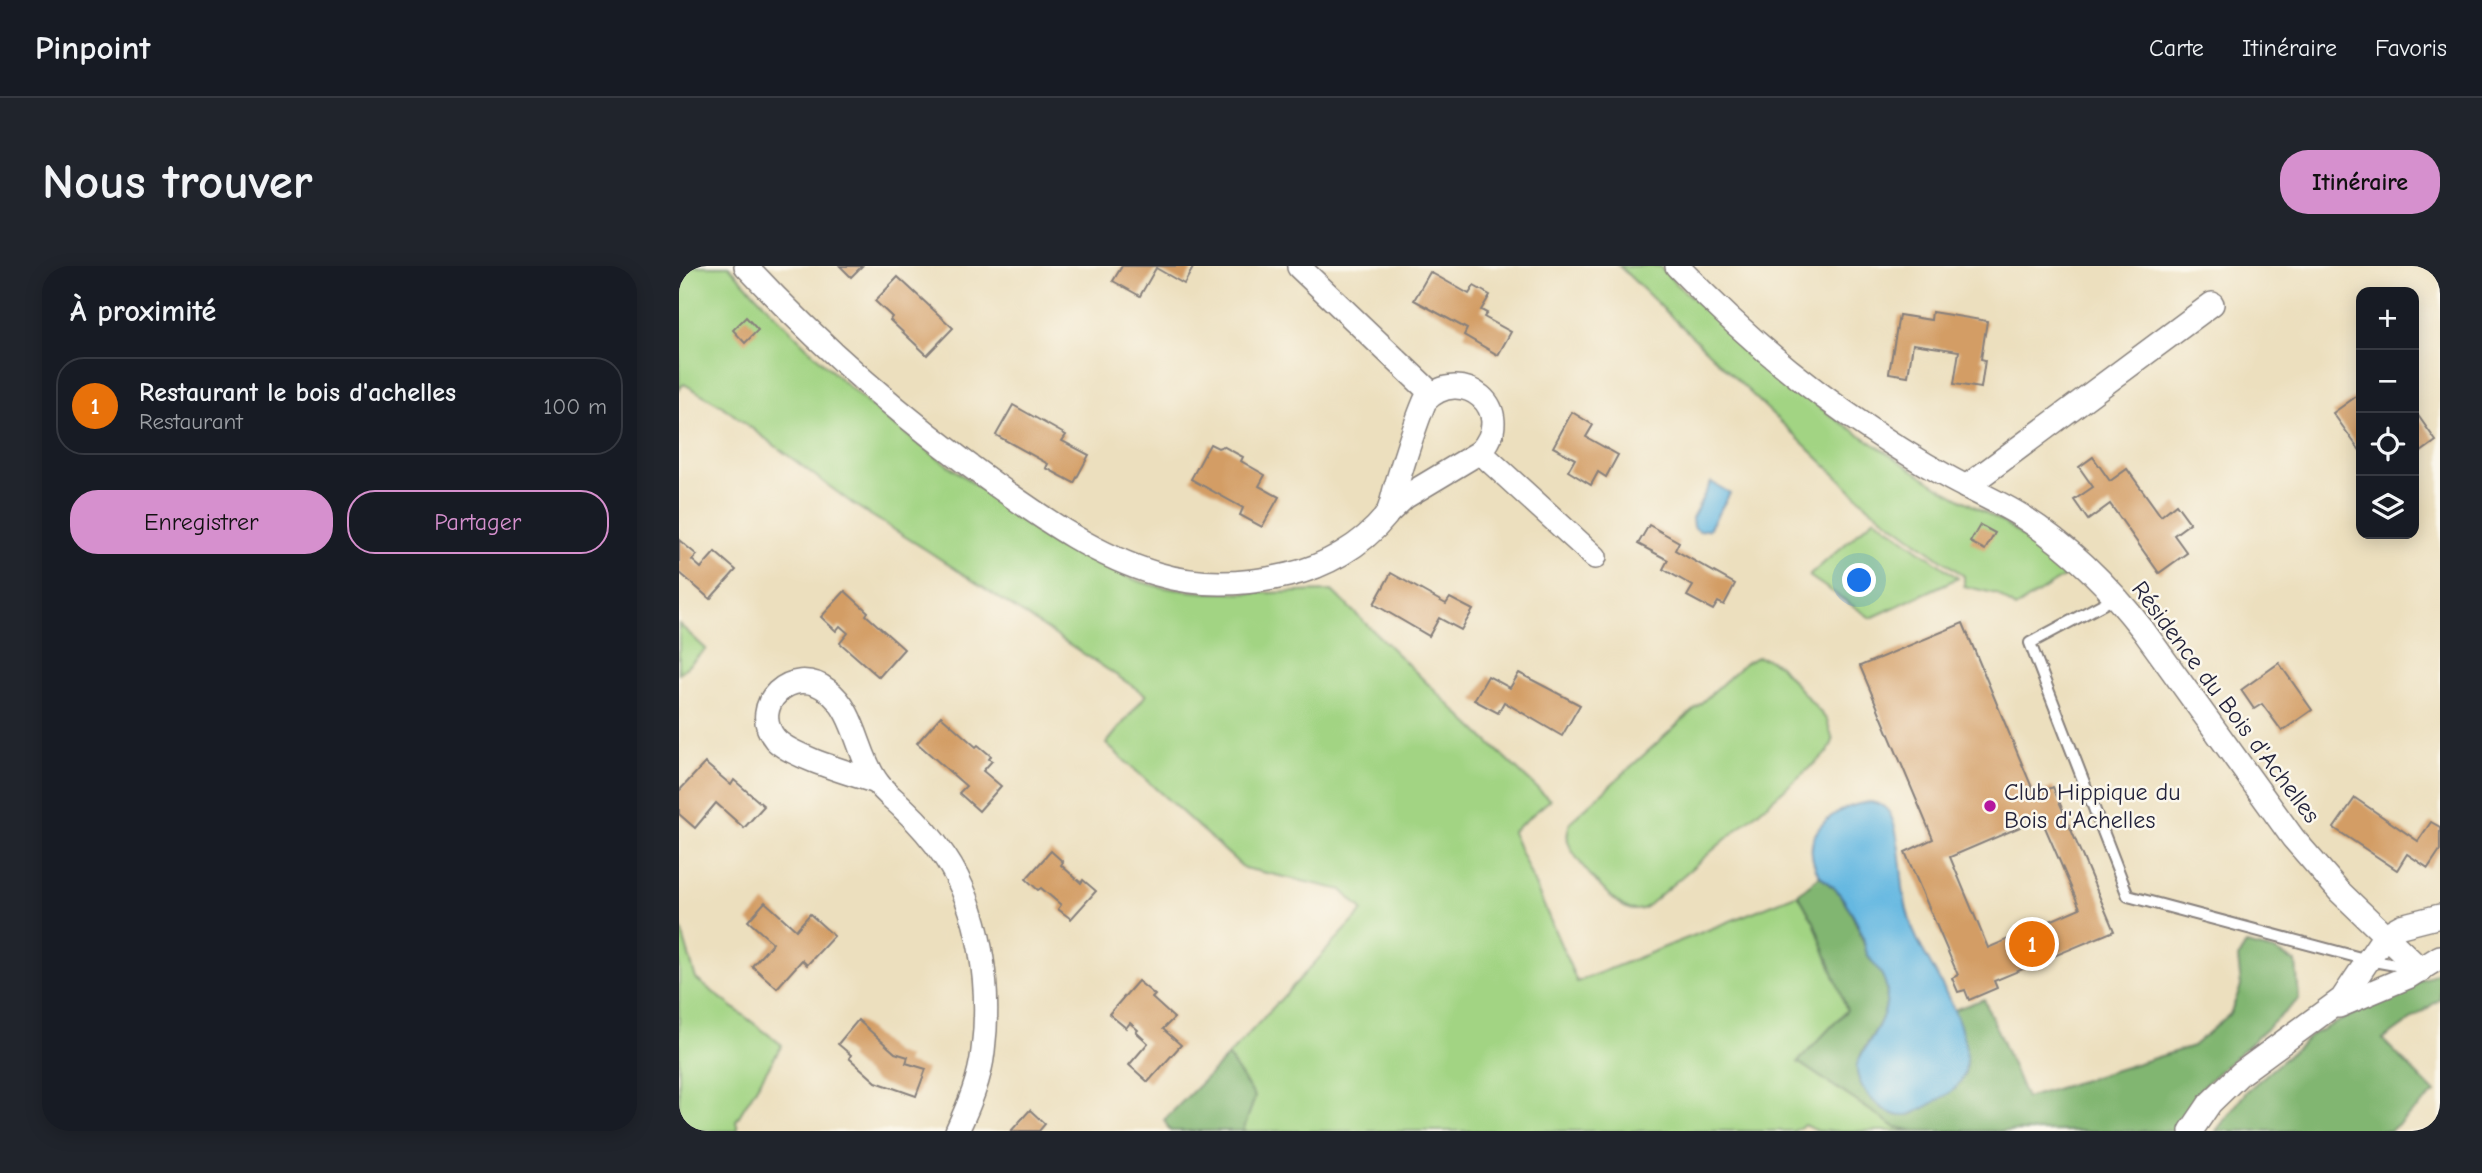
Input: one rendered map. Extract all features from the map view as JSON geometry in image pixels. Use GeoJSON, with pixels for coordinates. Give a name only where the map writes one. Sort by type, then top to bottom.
{"type":"FeatureCollection","features":[{"type":"Feature","properties":{"kind":"street"},"geometry":{"type":"LineString","coordinates":[[746,266],[822,344],[916,425],[1042,516],[1085,542],[1132,565],[1157,574],[1211,584],[1273,579],[1297,573],[1338,555],[1369,533],[1405,498],[1480,452],[1489,443],[1492,412],[1488,403],[1468,389],[1444,388],[1425,401],[1387,514]]}},
{"type":"Feature","properties":{"kind":"street","name":"Résidence du Bois d'Achelles"},"geometry":{"type":"LineString","coordinates":[[1677,266],[1759,344],[1827,398],[1871,430],[1966,487],[2007,507],[2075,557],[2116,597],[2143,630],[2293,838],[2340,892],[2385,935],[2430,964]]}},
{"type":"Feature","properties":{"kind":"street"},"geometry":{"type":"LineString","coordinates":[[1299,267],[1432,394]]}},
{"type":"Feature","properties":{"kind":"street"},"geometry":{"type":"LineString","coordinates":[[1966,487],[2212,304]]}},
{"type":"Feature","properties":{"kind":"street"},"geometry":{"type":"LineString","coordinates":[[1480,452],[1595,557]]}},
{"type":"Feature","properties":{"kind":"street"},"geometry":{"type":"LineString","coordinates":[[877,782],[794,752],[775,739],[767,720],[768,709],[779,691],[787,684],[799,680],[821,685],[831,692],[846,715],[877,782],[915,820],[946,858],[964,891],[976,927],[984,984],[983,1052],[973,1094],[957,1131]]}},
{"type":"Feature","properties":{"kind":"street"},"geometry":{"type":"LineString","coordinates":[[2329,1011],[2347,993],[2385,935],[2401,926],[2440,916]]}},
{"type":"Feature","properties":{"kind":"street"},"geometry":{"type":"LineString","coordinates":[[2191,1131],[2210,1103],[2241,1073],[2278,1044],[2329,1011],[2430,964]]}},
{"type":"Feature","properties":{"kind":"lane"},"geometry":{"type":"LineString","coordinates":[[2116,597],[2030,643],[2128,896],[2368,960],[2430,964]]}},
{"type":"Feature","properties":{"kind":"green space"},"geometry":{"type":"Polygon","coordinates":[[[679,266],[729,266],[816,356],[886,419],[1026,521],[1102,566],[1142,582],[1186,591],[1332,591],[1550,800],[1512,832],[1577,982],[1798,894],[1814,922],[1847,1010],[1798,1062],[1895,1127],[1915,1131],[1818,1131],[1804,1125],[1794,1131],[1243,1131],[1255,1097],[1228,1056],[1363,911],[1342,890],[1244,868],[1106,744],[1146,695],[853,504],[722,406],[684,384],[679,389],[679,266]]]}},
{"type":"Feature","properties":{"kind":"green space"},"geometry":{"type":"Polygon","coordinates":[[[1619,266],[1660,266],[1676,284],[1827,413],[1939,487],[2003,522],[2071,572],[2015,608],[1997,594],[1964,586],[1964,576],[1869,507],[1619,266]]]}},
{"type":"Feature","properties":{"kind":"green space"},"geometry":{"type":"Polygon","coordinates":[[[1875,518],[1958,578],[1871,618],[1809,576],[1875,518]]]}},
{"type":"Feature","properties":{"kind":"green space"},"geometry":{"type":"Polygon","coordinates":[[[679,624],[706,649],[679,674],[679,624]]]}},
{"type":"Feature","properties":{"kind":"green space"},"geometry":{"type":"Polygon","coordinates":[[[1757,657],[1779,665],[1827,720],[1833,741],[1828,752],[1645,908],[1629,909],[1613,899],[1579,860],[1568,841],[1570,822],[1745,663],[1757,657]]]}},
{"type":"Feature","properties":{"kind":"green space"},"geometry":{"type":"Polygon","coordinates":[[[1820,876],[1837,891],[1848,907],[1868,956],[1885,981],[1886,1004],[1881,1020],[1859,1059],[1857,1072],[1862,1086],[1875,1101],[1895,1115],[1907,1116],[1918,1111],[1951,1091],[1961,1081],[1965,1072],[1965,1051],[1953,1010],[1984,999],[2026,1098],[2193,1046],[2230,1014],[2241,986],[2238,958],[2246,944],[2275,951],[2296,962],[2299,999],[2201,1088],[2178,1131],[1915,1131],[1895,1127],[1798,1062],[1847,1010],[1814,922],[1798,894],[1820,876]]]}},
{"type":"Feature","properties":{"kind":"green space"},"geometry":{"type":"Polygon","coordinates":[[[679,922],[696,979],[782,1045],[736,1121],[738,1131],[679,1131],[679,922]]]}},
{"type":"Feature","properties":{"kind":"green space"},"geometry":{"type":"Polygon","coordinates":[[[2438,972],[2440,999],[2383,1040],[2435,1093],[2390,1131],[2216,1131],[2247,1091],[2313,1034],[2438,972]]]}},
{"type":"Feature","properties":{"kind":"green space"},"geometry":{"type":"Polygon","coordinates":[[[1228,1056],[1255,1097],[1243,1131],[1170,1131],[1164,1120],[1228,1056]]]}},
{"type":"Feature","properties":{"kind":"water"},"geometry":{"type":"Polygon","coordinates":[[[1711,482],[1730,493],[1709,529],[1699,531],[1693,526],[1692,518],[1711,482]]]}},
{"type":"Feature","properties":{"kind":"water"},"geometry":{"type":"Polygon","coordinates":[[[1871,802],[1885,808],[1894,824],[1909,919],[1947,995],[1964,1039],[1966,1059],[1963,1077],[1951,1092],[1921,1110],[1904,1116],[1895,1115],[1878,1105],[1859,1079],[1858,1061],[1881,1020],[1886,1002],[1886,986],[1867,953],[1852,912],[1838,892],[1818,873],[1812,851],[1818,829],[1826,821],[1847,808],[1871,802]]]}},
{"type":"Feature","properties":{"kind":"building"},"geometry":{"type":"Polygon","coordinates":[[[840,266],[862,266],[851,277],[840,266]]]}},
{"type":"Feature","properties":{"kind":"building"},"geometry":{"type":"Polygon","coordinates":[[[1122,266],[1194,266],[1184,284],[1156,268],[1140,296],[1113,281],[1122,266]]]}},
{"type":"Feature","properties":{"kind":"building"},"geometry":{"type":"Polygon","coordinates":[[[1430,272],[1469,294],[1474,286],[1490,295],[1481,310],[1487,313],[1484,317],[1511,332],[1498,355],[1464,335],[1467,329],[1414,300],[1430,272]]]}},
{"type":"Feature","properties":{"kind":"building"},"geometry":{"type":"Polygon","coordinates":[[[898,277],[953,328],[927,355],[890,320],[892,317],[875,301],[898,277]]]}},
{"type":"Feature","properties":{"kind":"building"},"geometry":{"type":"Polygon","coordinates":[[[1932,312],[1987,321],[1981,359],[1985,360],[1981,388],[1954,384],[1959,351],[1913,344],[1908,376],[1889,373],[1899,315],[1931,320],[1932,312]]]}},
{"type":"Feature","properties":{"kind":"building"},"geometry":{"type":"Polygon","coordinates":[[[746,317],[758,330],[745,343],[733,330],[746,317]]]}},
{"type":"Feature","properties":{"kind":"building"},"geometry":{"type":"Polygon","coordinates":[[[2356,397],[2356,445],[2333,413],[2356,397]]]}},
{"type":"Feature","properties":{"kind":"building"},"geometry":{"type":"Polygon","coordinates":[[[1013,405],[1066,435],[1062,441],[1089,455],[1074,483],[1046,468],[1048,464],[996,435],[1013,405]]]}},
{"type":"Feature","properties":{"kind":"building"},"geometry":{"type":"Polygon","coordinates":[[[1572,412],[1593,425],[1586,437],[1618,455],[1606,477],[1598,472],[1591,485],[1568,471],[1575,459],[1553,447],[1572,412]]]}},
{"type":"Feature","properties":{"kind":"building"},"geometry":{"type":"Polygon","coordinates":[[[2419,417],[2436,441],[2419,453],[2419,417]]]}},
{"type":"Feature","properties":{"kind":"building"},"geometry":{"type":"Polygon","coordinates":[[[1210,444],[1218,448],[1223,446],[1243,457],[1241,461],[1265,475],[1259,486],[1279,497],[1262,527],[1240,515],[1243,508],[1191,479],[1210,444]]]}},
{"type":"Feature","properties":{"kind":"building"},"geometry":{"type":"Polygon","coordinates":[[[2093,457],[2110,481],[2127,469],[2161,516],[2176,504],[2190,523],[2174,535],[2187,553],[2159,573],[2110,504],[2088,520],[2074,500],[2093,487],[2079,467],[2093,457]]]}},
{"type":"Feature","properties":{"kind":"building"},"geometry":{"type":"Polygon","coordinates":[[[1649,525],[1679,542],[1675,550],[1735,584],[1724,605],[1718,602],[1713,610],[1687,596],[1693,586],[1663,569],[1668,560],[1638,544],[1649,525]]]}},
{"type":"Feature","properties":{"kind":"building"},"geometry":{"type":"Polygon","coordinates":[[[1980,525],[1995,533],[1985,550],[1970,542],[1980,525]]]}},
{"type":"Feature","properties":{"kind":"building"},"geometry":{"type":"Polygon","coordinates":[[[679,540],[697,555],[692,560],[701,568],[715,552],[736,570],[710,599],[679,572],[679,540]]]}},
{"type":"Feature","properties":{"kind":"building"},"geometry":{"type":"Polygon","coordinates":[[[1391,573],[1446,604],[1450,598],[1473,610],[1461,630],[1439,618],[1429,636],[1374,604],[1391,573]]]}},
{"type":"Feature","properties":{"kind":"building"},"geometry":{"type":"Polygon","coordinates":[[[845,591],[868,612],[866,615],[904,649],[879,677],[840,643],[848,633],[840,626],[836,631],[821,617],[845,591]]]}},
{"type":"Feature","properties":{"kind":"building","name":"Club Hippique du Bois d'Achelles"},"geometry":{"type":"Polygon","coordinates":[[[1963,623],[2035,795],[2053,787],[2114,931],[1994,981],[1997,988],[1969,1000],[1965,990],[1958,992],[1952,978],[1958,975],[1905,852],[1933,839],[1860,666],[1963,623]],[[2041,818],[1950,857],[1988,948],[2080,908],[2041,818]]]}},
{"type":"Feature","properties":{"kind":"building"},"geometry":{"type":"Polygon","coordinates":[[[2279,663],[2312,710],[2282,731],[2262,704],[2254,709],[2241,690],[2279,663]]]}},
{"type":"Feature","properties":{"kind":"building"},"geometry":{"type":"Polygon","coordinates":[[[1519,673],[1580,705],[1562,736],[1504,702],[1498,713],[1474,700],[1488,676],[1510,688],[1519,673]]]}},
{"type":"Feature","properties":{"kind":"building"},"geometry":{"type":"Polygon","coordinates":[[[941,716],[976,747],[978,745],[991,756],[989,759],[992,761],[983,771],[1001,786],[979,811],[959,793],[966,786],[917,743],[941,716]]]}},
{"type":"Feature","properties":{"kind":"building"},"geometry":{"type":"Polygon","coordinates":[[[705,763],[731,785],[734,780],[764,806],[744,828],[716,803],[695,828],[679,814],[679,791],[705,763]]]}},
{"type":"Feature","properties":{"kind":"building"},"geometry":{"type":"Polygon","coordinates":[[[2355,798],[2418,841],[2431,822],[2440,827],[2440,850],[2428,868],[2407,854],[2397,870],[2334,828],[2355,798]]]}},
{"type":"Feature","properties":{"kind":"building"},"geometry":{"type":"Polygon","coordinates":[[[1051,851],[1063,862],[1061,865],[1081,883],[1083,880],[1096,891],[1071,919],[1058,909],[1061,905],[1026,879],[1051,851]]]}},
{"type":"Feature","properties":{"kind":"building"},"geometry":{"type":"Polygon","coordinates":[[[765,902],[796,930],[810,914],[834,936],[807,965],[802,960],[777,988],[752,966],[773,943],[748,921],[765,902]]]}},
{"type":"Feature","properties":{"kind":"building"},"geometry":{"type":"Polygon","coordinates":[[[1138,981],[1155,995],[1152,998],[1174,1018],[1163,1029],[1181,1045],[1148,1082],[1129,1065],[1148,1043],[1130,1023],[1126,1028],[1109,1014],[1138,981]]]}},
{"type":"Feature","properties":{"kind":"building"},"geometry":{"type":"Polygon","coordinates":[[[858,1020],[895,1053],[908,1057],[906,1063],[926,1069],[916,1096],[876,1082],[849,1058],[851,1055],[838,1044],[858,1020]]]}},
{"type":"Feature","properties":{"kind":"building"},"geometry":{"type":"Polygon","coordinates":[[[1030,1110],[1045,1124],[1039,1131],[1011,1131],[1030,1110]]]}},
{"type":"Feature","properties":{"kind":"place","name":"Club Hippique du Bois d'Achelles"},"geometry":{"type":"Point","coordinates":[1990,806]}},
{"type":"Feature","properties":{"kind":"place","name":"Restaurant le bois d'achelles"},"geometry":{"type":"Point","coordinates":[2032,944]}}]}
